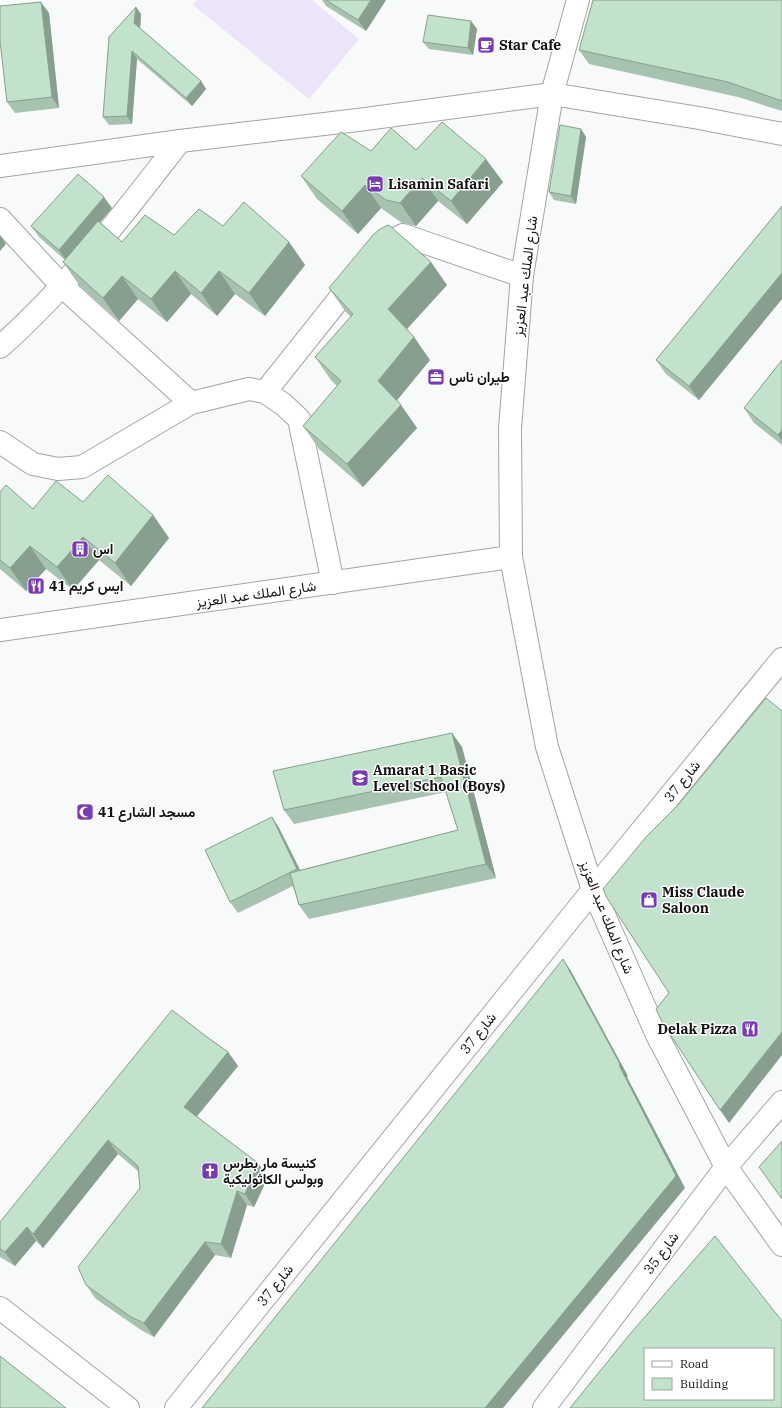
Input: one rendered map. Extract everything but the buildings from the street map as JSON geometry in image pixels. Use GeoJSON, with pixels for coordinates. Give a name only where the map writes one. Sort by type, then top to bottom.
{"type":"FeatureCollection","features":[{"type":"Feature","properties":{"kind":"street","name":"شارع الملك عبد العزيز"},"geometry":{"type":"LineString","coordinates":[[578,0],[552,94],[522,276],[510,428],[511,557],[547,747],[593,890],[657,1034],[726,1167],[782,1245]]}},
{"type":"Feature","properties":{"kind":"street"},"geometry":{"type":"LineString","coordinates":[[0,166],[180,141],[358,120],[552,94],[699,118],[782,134]]}},
{"type":"Feature","properties":{"kind":"street"},"geometry":{"type":"LineString","coordinates":[[0,347],[62,286],[109,232],[180,141]]}},
{"type":"Feature","properties":{"kind":"street"},"geometry":{"type":"LineString","coordinates":[[0,219],[62,286],[191,403]]}},
{"type":"Feature","properties":{"kind":"street"},"geometry":{"type":"LineString","coordinates":[[265,392],[375,254],[389,242],[403,235],[522,276]]}},
{"type":"Feature","properties":{"kind":"street"},"geometry":{"type":"LineString","coordinates":[[0,442],[33,464],[58,469],[82,468],[191,403],[249,388],[265,392],[284,404],[299,419],[333,583]]}},
{"type":"Feature","properties":{"kind":"street","name":"شارع الملك عبد العزيز"},"geometry":{"type":"LineString","coordinates":[[0,630],[511,557]]}},
{"type":"Feature","properties":{"kind":"street","name":"شارع 37"},"geometry":{"type":"LineString","coordinates":[[176,1408],[593,890],[780,666]]}},
{"type":"Feature","properties":{"kind":"street","name":"شارع 35"},"geometry":{"type":"LineString","coordinates":[[544,1408],[726,1167],[782,1102]]}},
{"type":"Feature","properties":{"kind":"street"},"geometry":{"type":"LineString","coordinates":[[0,1308],[128,1408]]}},
{"type":"Feature","properties":{"kind":"shaded area"},"geometry":{"type":"Polygon","coordinates":[[[197,0],[312,0],[359,39],[309,99],[193,5],[197,0]]]}},
{"type":"Feature","properties":{"kind":"place","name":"Star Cafe"},"geometry":{"type":"Point","coordinates":[486,45]}},
{"type":"Feature","properties":{"kind":"place","name":"Lisamin Safari"},"geometry":{"type":"Point","coordinates":[375,184]}},
{"type":"Feature","properties":{"kind":"place","name":"طيران ناس"},"geometry":{"type":"Point","coordinates":[436,377]}},
{"type":"Feature","properties":{"kind":"place","name":"اس"},"geometry":{"type":"Point","coordinates":[80,549]}},
{"type":"Feature","properties":{"kind":"place","name":"41 ايس كريم"},"geometry":{"type":"Point","coordinates":[36,586]}},
{"type":"Feature","properties":{"kind":"place","name":"Amarat 1 Basic Level School (Boys)"},"geometry":{"type":"Point","coordinates":[360,778]}},
{"type":"Feature","properties":{"kind":"place","name":"مسجد الشارع 41"},"geometry":{"type":"Point","coordinates":[85,812]}},
{"type":"Feature","properties":{"kind":"place","name":"Miss Claude Saloon"},"geometry":{"type":"Point","coordinates":[649,900]}},
{"type":"Feature","properties":{"kind":"place","name":"Delak Pizza"},"geometry":{"type":"Point","coordinates":[750,1029]}},
{"type":"Feature","properties":{"kind":"place","name":"كنيسة مار بطرس وبولس الكاثوليكية"},"geometry":{"type":"Point","coordinates":[210,1171]}}]}
